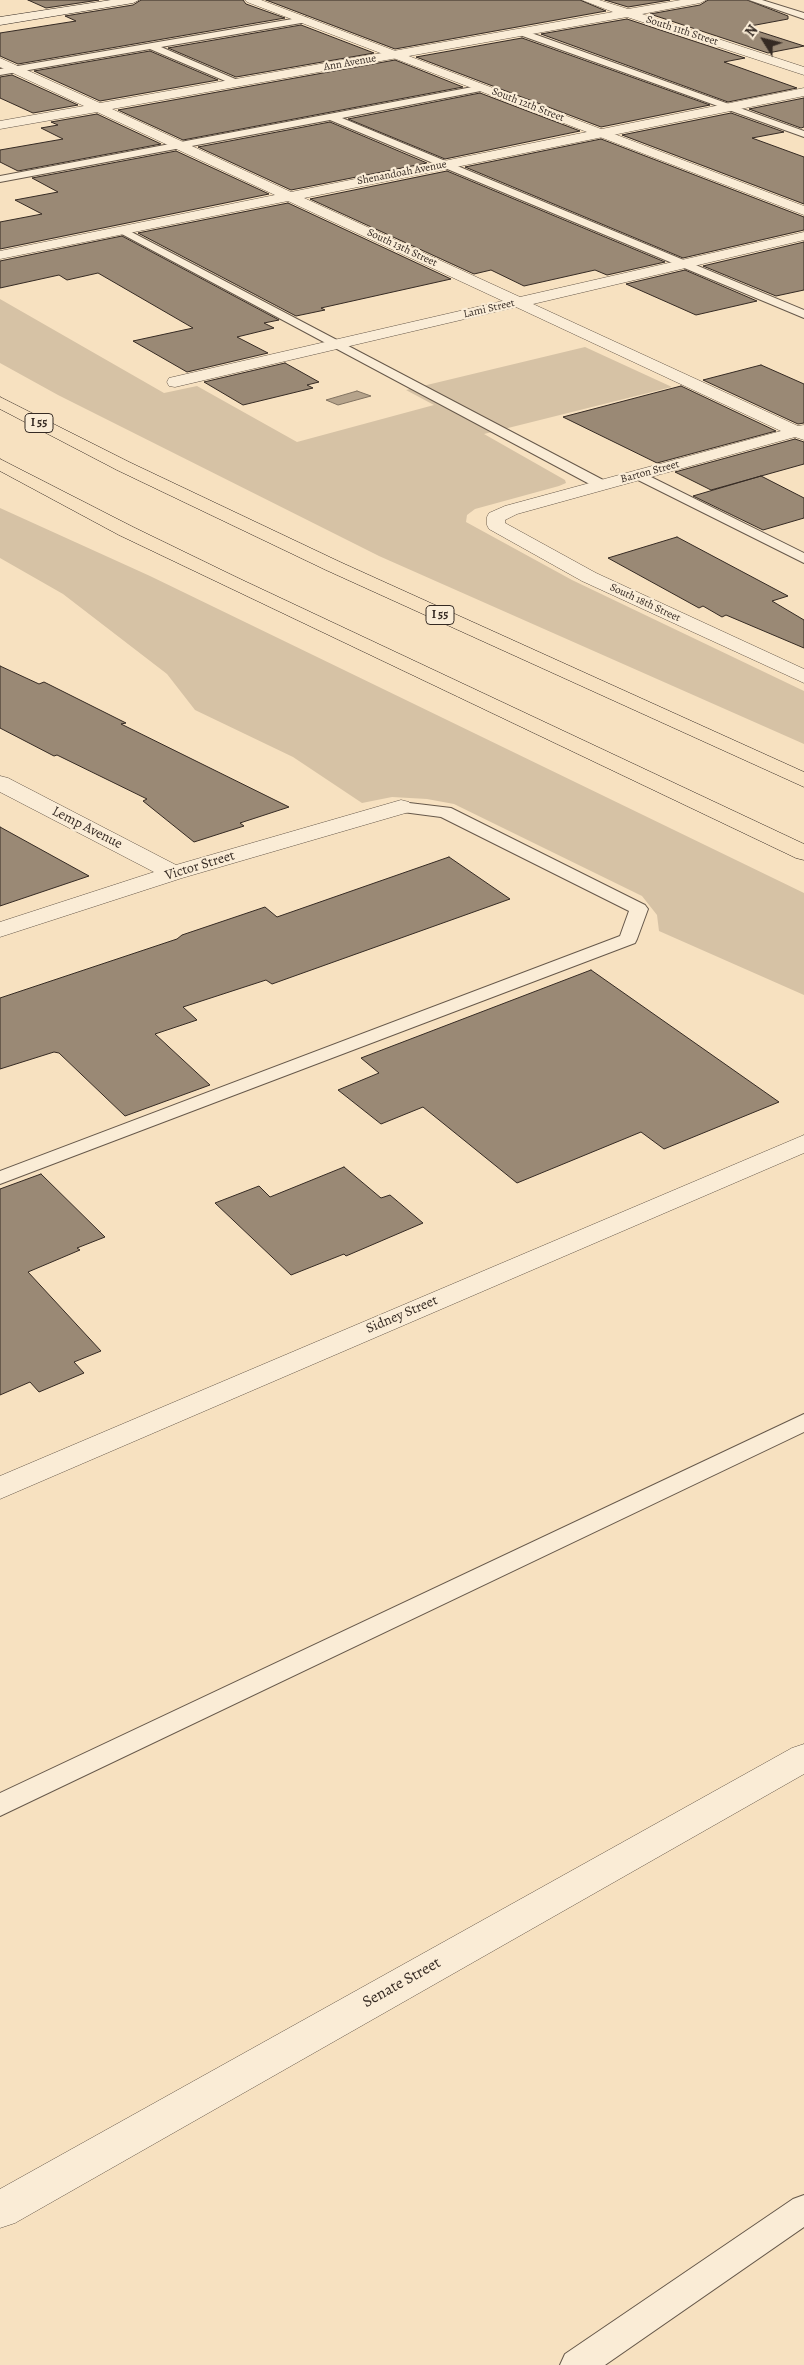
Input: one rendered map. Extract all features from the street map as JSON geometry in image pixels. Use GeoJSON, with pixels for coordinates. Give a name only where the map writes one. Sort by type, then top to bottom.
{"type":"FeatureCollection","features":[{"type":"Feature","properties":{"kind":"highway","name":"I 55"},"geometry":{"type":"LineString","coordinates":[[0,402],[123,466],[333,566],[804,780]]}},
{"type":"Feature","properties":{"kind":"highway"},"geometry":{"type":"LineString","coordinates":[[0,464],[126,531],[231,582],[804,853]]}},
{"type":"Feature","properties":{"kind":"street"},"geometry":{"type":"LineString","coordinates":[[0,21],[133,0]]}},
{"type":"Feature","properties":{"kind":"street","name":"South 12th Street"},"geometry":{"type":"LineString","coordinates":[[251,0],[804,211]]}},
{"type":"Feature","properties":{"kind":"street","name":"South 11th Street"},"geometry":{"type":"LineString","coordinates":[[588,0],[804,71]]}},
{"type":"Feature","properties":{"kind":"street","name":"Ann Avenue"},"geometry":{"type":"LineString","coordinates":[[0,125],[700,0]]}},
{"type":"Feature","properties":{"kind":"street","name":"South 13th Street"},"geometry":{"type":"LineString","coordinates":[[0,62],[802,432]]}},
{"type":"Feature","properties":{"kind":"street","name":"Shenandoah Avenue"},"geometry":{"type":"LineString","coordinates":[[0,255],[804,92]]}},
{"type":"Feature","properties":{"kind":"street","name":"Lami Street"},"geometry":{"type":"LineString","coordinates":[[175,382],[804,236]]}},
{"type":"Feature","properties":{"kind":"street","name":"Barton Street"},"geometry":{"type":"LineString","coordinates":[[496,517],[511,510],[802,432]]}},
{"type":"Feature","properties":{"kind":"street","name":"South 18th Street"},"geometry":{"type":"LineString","coordinates":[[496,517],[496,525],[589,576],[802,675]]}},
{"type":"Feature","properties":{"kind":"street","name":"Lemp Avenue"},"geometry":{"type":"LineString","coordinates":[[0,783],[174,873]]}},
{"type":"Feature","properties":{"kind":"street","name":"Victor Street"},"geometry":{"type":"LineString","coordinates":[[0,930],[174,873],[401,807]]}},
{"type":"Feature","properties":{"kind":"street","name":"Sidney Street"},"geometry":{"type":"LineString","coordinates":[[0,1488],[804,1142]]}},
{"type":"Feature","properties":{"kind":"street","name":"Senate Street"},"geometry":{"type":"LineString","coordinates":[[0,2210],[804,1756]]}},
{"type":"Feature","properties":{"kind":"lane"},"geometry":{"type":"LineString","coordinates":[[753,0],[804,16]]}},
{"type":"Feature","properties":{"kind":"lane"},"geometry":{"type":"LineString","coordinates":[[0,72],[304,20]]}},
{"type":"Feature","properties":{"kind":"lane"},"geometry":{"type":"LineString","coordinates":[[520,32],[804,134]]}},
{"type":"Feature","properties":{"kind":"lane"},"geometry":{"type":"LineString","coordinates":[[153,47],[236,83]]}},
{"type":"Feature","properties":{"kind":"lane"},"geometry":{"type":"LineString","coordinates":[[0,179],[483,88]]}},
{"type":"Feature","properties":{"kind":"lane"},"geometry":{"type":"LineString","coordinates":[[332,117],[804,314]]}},
{"type":"Feature","properties":{"kind":"lane"},"geometry":{"type":"LineString","coordinates":[[122,230],[602,485]]}},
{"type":"Feature","properties":{"kind":"lane"},"geometry":{"type":"LineString","coordinates":[[639,475],[804,559]]}},
{"type":"Feature","properties":{"kind":"lane"},"geometry":{"type":"LineString","coordinates":[[0,1178],[628,940],[639,909],[446,812],[401,807]]}},
{"type":"Feature","properties":{"kind":"lane"},"geometry":{"type":"LineString","coordinates":[[0,1806],[804,1422]]}},
{"type":"Feature","properties":{"kind":"lane"},"geometry":{"type":"LineString","coordinates":[[577,2365],[804,2208]]}},
{"type":"Feature","properties":{"kind":"shaded area"},"geometry":{"type":"Polygon","coordinates":[[[0,299],[164,393],[197,386],[297,442],[434,405],[406,390],[585,347],[672,387],[484,434],[565,480],[566,483],[475,509],[467,515],[466,522],[572,580],[804,691],[804,744],[379,556],[58,395],[0,363],[0,299]]]}},
{"type":"Feature","properties":{"kind":"shaded area"},"geometry":{"type":"Polygon","coordinates":[[[357,391],[371,396],[338,405],[326,400],[357,391]]]}},
{"type":"Feature","properties":{"kind":"shaded area"},"geometry":{"type":"Polygon","coordinates":[[[0,508],[150,576],[804,893],[804,995],[659,931],[657,915],[642,896],[454,804],[427,799],[392,797],[362,803],[293,757],[195,710],[167,674],[63,594],[0,558],[0,508]]]}},
{"type":"Feature","properties":{"kind":"building"},"geometry":{"type":"Polygon","coordinates":[[[28,0],[99,0],[46,8],[28,0]]]}},
{"type":"Feature","properties":{"kind":"building"},"geometry":{"type":"Polygon","coordinates":[[[141,0],[243,0],[246,4],[285,18],[18,64],[0,56],[0,33],[76,21],[65,16],[133,5],[141,0]]]}},
{"type":"Feature","properties":{"kind":"building"},"geometry":{"type":"Polygon","coordinates":[[[266,0],[580,0],[606,11],[395,49],[266,0]]]}},
{"type":"Feature","properties":{"kind":"building"},"geometry":{"type":"Polygon","coordinates":[[[605,0],[670,0],[628,7],[605,0]]]}},
{"type":"Feature","properties":{"kind":"building"},"geometry":{"type":"Polygon","coordinates":[[[708,0],[747,0],[788,16],[788,19],[745,27],[804,46],[768,53],[650,14],[700,5],[708,0]]]}},
{"type":"Feature","properties":{"kind":"building"},"geometry":{"type":"Polygon","coordinates":[[[627,19],[745,58],[724,62],[797,88],[728,102],[541,34],[627,19]]]}},
{"type":"Feature","properties":{"kind":"building"},"geometry":{"type":"Polygon","coordinates":[[[301,25],[374,53],[236,77],[168,48],[301,25]]]}},
{"type":"Feature","properties":{"kind":"building"},"geometry":{"type":"Polygon","coordinates":[[[522,38],[710,105],[601,127],[416,57],[522,38]]]}},
{"type":"Feature","properties":{"kind":"building"},"geometry":{"type":"Polygon","coordinates":[[[150,51],[218,80],[100,101],[34,71],[150,51]]]}},
{"type":"Feature","properties":{"kind":"building"},"geometry":{"type":"Polygon","coordinates":[[[395,60],[463,87],[183,140],[118,110],[395,60]]]}},
{"type":"Feature","properties":{"kind":"building"},"geometry":{"type":"Polygon","coordinates":[[[12,75],[78,105],[33,113],[0,98],[0,77],[12,75]]]}},
{"type":"Feature","properties":{"kind":"building"},"geometry":{"type":"Polygon","coordinates":[[[480,93],[580,131],[445,159],[348,119],[480,93]]]}},
{"type":"Feature","properties":{"kind":"building"},"geometry":{"type":"Polygon","coordinates":[[[804,98],[804,127],[801,128],[749,109],[804,98]]]}},
{"type":"Feature","properties":{"kind":"building"},"geometry":{"type":"Polygon","coordinates":[[[731,113],[784,132],[752,138],[804,157],[804,204],[622,135],[731,113]]]}},
{"type":"Feature","properties":{"kind":"building"},"geometry":{"type":"Polygon","coordinates":[[[97,114],[161,144],[18,171],[0,162],[0,150],[63,139],[41,128],[58,125],[51,122],[97,114]]]}},
{"type":"Feature","properties":{"kind":"building"},"geometry":{"type":"Polygon","coordinates":[[[330,122],[427,163],[291,190],[198,147],[330,122]]]}},
{"type":"Feature","properties":{"kind":"building"},"geometry":{"type":"Polygon","coordinates":[[[601,139],[804,217],[804,230],[683,258],[465,167],[601,139]]]}},
{"type":"Feature","properties":{"kind":"building"},"geometry":{"type":"Polygon","coordinates":[[[176,151],[269,194],[0,249],[0,222],[42,214],[15,200],[58,192],[32,178],[176,151]]]}},
{"type":"Feature","properties":{"kind":"building"},"geometry":{"type":"Polygon","coordinates":[[[447,171],[665,262],[607,275],[595,270],[524,286],[491,270],[474,274],[310,199],[447,171]]]}},
{"type":"Feature","properties":{"kind":"building"},"geometry":{"type":"Polygon","coordinates":[[[288,203],[451,279],[321,308],[325,310],[296,316],[138,233],[288,203]]]}},
{"type":"Feature","properties":{"kind":"building"},"geometry":{"type":"Polygon","coordinates":[[[122,236],[279,320],[264,323],[274,328],[237,337],[268,353],[187,372],[133,341],[193,328],[98,273],[67,280],[59,275],[0,288],[0,261],[122,236]]]}},
{"type":"Feature","properties":{"kind":"building"},"geometry":{"type":"Polygon","coordinates":[[[804,242],[804,290],[776,296],[703,266],[804,242]]]}},
{"type":"Feature","properties":{"kind":"building"},"geometry":{"type":"Polygon","coordinates":[[[685,270],[757,301],[696,315],[626,284],[685,270]]]}},
{"type":"Feature","properties":{"kind":"building"},"geometry":{"type":"Polygon","coordinates":[[[285,363],[319,382],[307,385],[313,388],[243,405],[204,382],[285,363]]]}},
{"type":"Feature","properties":{"kind":"building"},"geometry":{"type":"Polygon","coordinates":[[[761,365],[804,384],[804,423],[798,424],[703,380],[761,365]]]}},
{"type":"Feature","properties":{"kind":"building"},"geometry":{"type":"Polygon","coordinates":[[[681,386],[776,431],[657,463],[563,417],[681,386]]]}},
{"type":"Feature","properties":{"kind":"building"},"geometry":{"type":"Polygon","coordinates":[[[795,439],[804,442],[804,464],[711,490],[675,472],[795,439]]]}},
{"type":"Feature","properties":{"kind":"building"},"geometry":{"type":"Polygon","coordinates":[[[761,476],[804,498],[804,518],[763,530],[693,496],[761,476]]]}},
{"type":"Feature","properties":{"kind":"building"},"geometry":{"type":"Polygon","coordinates":[[[677,537],[788,596],[772,601],[804,620],[804,648],[726,615],[722,617],[703,606],[699,608],[608,558],[677,537]]]}},
{"type":"Feature","properties":{"kind":"building"},"geometry":{"type":"Polygon","coordinates":[[[0,666],[39,684],[44,682],[126,723],[121,724],[289,807],[240,823],[244,826],[194,842],[143,801],[147,799],[57,755],[54,756],[0,728],[0,666]]]}},
{"type":"Feature","properties":{"kind":"building"},"geometry":{"type":"Polygon","coordinates":[[[0,827],[89,876],[0,906],[0,827]]]}},
{"type":"Feature","properties":{"kind":"building"},"geometry":{"type":"Polygon","coordinates":[[[449,857],[510,899],[272,984],[266,980],[183,1007],[197,1020],[155,1034],[210,1085],[125,1116],[59,1053],[54,1052],[0,1069],[0,998],[177,939],[182,935],[265,907],[277,917],[449,857]]]}},
{"type":"Feature","properties":{"kind":"building"},"geometry":{"type":"Polygon","coordinates":[[[591,970],[779,1102],[664,1149],[641,1132],[517,1183],[423,1107],[381,1124],[338,1090],[379,1073],[361,1058],[591,970]]]}},
{"type":"Feature","properties":{"kind":"building"},"geometry":{"type":"Polygon","coordinates":[[[344,1167],[381,1198],[390,1195],[423,1223],[346,1256],[344,1254],[291,1275],[215,1203],[259,1186],[270,1197],[344,1167]]]}},
{"type":"Feature","properties":{"kind":"building"},"geometry":{"type":"Polygon","coordinates":[[[41,1174],[105,1237],[77,1248],[80,1250],[28,1272],[101,1351],[74,1362],[84,1373],[39,1392],[30,1382],[0,1395],[0,1189],[41,1174]]]}}]}
